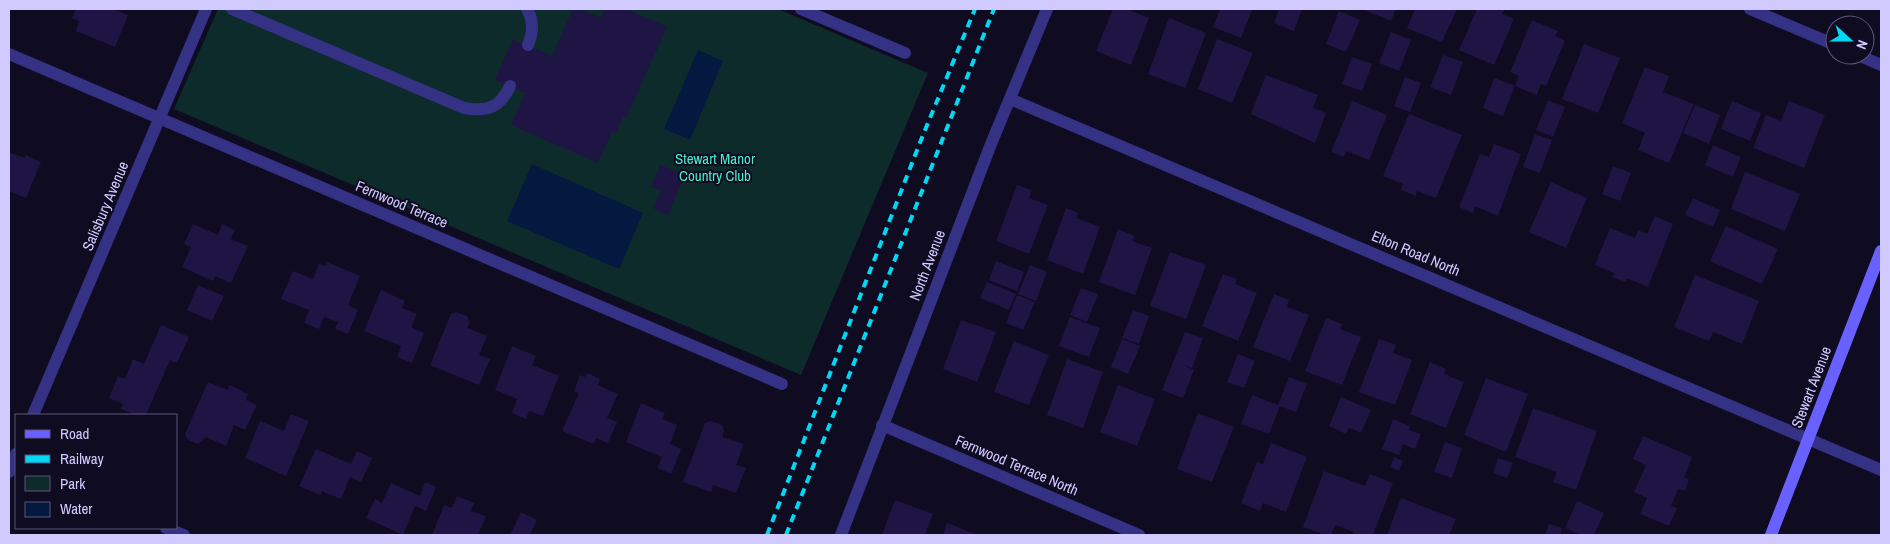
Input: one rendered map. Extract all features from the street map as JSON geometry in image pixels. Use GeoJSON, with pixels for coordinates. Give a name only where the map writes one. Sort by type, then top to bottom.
{"type":"FeatureCollection","features":[{"type":"Feature","properties":{"kind":"main road","name":"Stewart Avenue"},"geometry":{"type":"LineString","coordinates":[[1771,535],[1881,251]]}},
{"type":"Feature","properties":{"kind":"street","name":"Salisbury Avenue"},"geometry":{"type":"LineString","coordinates":[[33,414],[206,9]]}},
{"type":"Feature","properties":{"kind":"street"},"geometry":{"type":"LineString","coordinates":[[232,9],[464,108],[478,111],[495,108],[505,98],[510,86]]}},
{"type":"Feature","properties":{"kind":"street"},"geometry":{"type":"LineString","coordinates":[[527,9],[532,19],[532,34],[528,45]]}},
{"type":"Feature","properties":{"kind":"street"},"geometry":{"type":"LineString","coordinates":[[801,9],[905,54]]}},
{"type":"Feature","properties":{"kind":"street","name":"North Avenue"},"geometry":{"type":"LineString","coordinates":[[841,535],[882,425],[1047,9]]}},
{"type":"Feature","properties":{"kind":"street"},"geometry":{"type":"LineString","coordinates":[[1750,9],[1825,41]]}},
{"type":"Feature","properties":{"kind":"street","name":"Fernwood Terrace"},"geometry":{"type":"LineString","coordinates":[[9,54],[782,384]]}},
{"type":"Feature","properties":{"kind":"street","name":"Elton Road North"},"geometry":{"type":"LineString","coordinates":[[1010,99],[1881,470]]}},
{"type":"Feature","properties":{"kind":"street","name":"Fernwood Terrace North"},"geometry":{"type":"LineString","coordinates":[[882,425],[1139,535]]}},
{"type":"Feature","properties":{"kind":"street"},"geometry":{"type":"LineString","coordinates":[[169,529],[184,535]]}},
{"type":"Feature","properties":{"kind":"green space","name":"Stewart Manor Country Club"},"geometry":{"type":"Polygon","coordinates":[[[218,9],[778,9],[928,73],[801,375],[174,109],[218,9]]]}},
{"type":"Feature","properties":{"kind":"water"},"geometry":{"type":"Polygon","coordinates":[[[698,50],[723,61],[690,140],[664,129],[698,50]]]}},
{"type":"Feature","properties":{"kind":"water"},"geometry":{"type":"Polygon","coordinates":[[[532,164],[643,213],[619,269],[507,221],[532,164]]]}},
{"type":"Feature","properties":{"kind":"building"},"geometry":{"type":"Polygon","coordinates":[[[76,9],[112,9],[128,15],[115,47],[76,31],[79,21],[72,18],[76,9]]]}},
{"type":"Feature","properties":{"kind":"building"},"geometry":{"type":"Polygon","coordinates":[[[573,9],[580,9],[601,18],[605,9],[626,9],[667,27],[626,118],[623,117],[616,133],[612,131],[598,163],[511,125],[525,93],[495,80],[513,39],[552,56],[573,9]]]}},
{"type":"Feature","properties":{"kind":"building"},"geometry":{"type":"Polygon","coordinates":[[[1113,9],[1126,9],[1149,18],[1131,65],[1096,51],[1113,9]]]}},
{"type":"Feature","properties":{"kind":"building"},"geometry":{"type":"Polygon","coordinates":[[[1220,9],[1252,10],[1241,38],[1213,27],[1220,9]]]}},
{"type":"Feature","properties":{"kind":"building"},"geometry":{"type":"Polygon","coordinates":[[[1279,9],[1302,9],[1294,31],[1274,23],[1279,9]]]}},
{"type":"Feature","properties":{"kind":"building"},"geometry":{"type":"Polygon","coordinates":[[[1362,9],[1396,9],[1391,21],[1362,9]]]}},
{"type":"Feature","properties":{"kind":"building"},"geometry":{"type":"Polygon","coordinates":[[[1415,9],[1457,9],[1442,42],[1407,28],[1415,9]]]}},
{"type":"Feature","properties":{"kind":"building"},"geometry":{"type":"Polygon","coordinates":[[[1477,9],[1505,9],[1502,14],[1514,19],[1494,65],[1459,50],[1477,9]]]}},
{"type":"Feature","properties":{"kind":"building"},"geometry":{"type":"Polygon","coordinates":[[[1339,11],[1360,20],[1346,52],[1326,44],[1339,11]]]}},
{"type":"Feature","properties":{"kind":"building"},"geometry":{"type":"Polygon","coordinates":[[[1169,18],[1206,33],[1185,88],[1148,74],[1169,18]]]}},
{"type":"Feature","properties":{"kind":"building"},"geometry":{"type":"Polygon","coordinates":[[[1532,20],[1558,31],[1555,36],[1565,41],[1546,86],[1541,84],[1537,95],[1515,86],[1519,76],[1510,72],[1532,20]]]}},
{"type":"Feature","properties":{"kind":"building"},"geometry":{"type":"Polygon","coordinates":[[[1391,32],[1411,40],[1399,71],[1379,63],[1391,32]]]}},
{"type":"Feature","properties":{"kind":"building"},"geometry":{"type":"Polygon","coordinates":[[[1217,39],[1253,53],[1232,103],[1198,89],[1217,39]]]}},
{"type":"Feature","properties":{"kind":"building"},"geometry":{"type":"Polygon","coordinates":[[[1584,44],[1620,58],[1598,113],[1562,99],[1584,44]]]}},
{"type":"Feature","properties":{"kind":"building"},"geometry":{"type":"Polygon","coordinates":[[[1443,55],[1463,62],[1451,95],[1430,87],[1443,55]]]}},
{"type":"Feature","properties":{"kind":"building"},"geometry":{"type":"Polygon","coordinates":[[[1352,57],[1372,64],[1362,91],[1342,84],[1352,57]]]}},
{"type":"Feature","properties":{"kind":"building"},"geometry":{"type":"Polygon","coordinates":[[[1645,67],[1669,76],[1663,92],[1694,104],[1669,163],[1638,150],[1645,133],[1622,123],[1645,67]]]}},
{"type":"Feature","properties":{"kind":"building"},"geometry":{"type":"Polygon","coordinates":[[[1266,75],[1318,95],[1313,108],[1326,113],[1315,143],[1251,114],[1266,75]]]}},
{"type":"Feature","properties":{"kind":"building"},"geometry":{"type":"Polygon","coordinates":[[[1405,77],[1421,83],[1410,112],[1394,106],[1405,77]]]}},
{"type":"Feature","properties":{"kind":"building"},"geometry":{"type":"Polygon","coordinates":[[[1494,78],[1515,86],[1503,116],[1483,108],[1494,78]]]}},
{"type":"Feature","properties":{"kind":"building"},"geometry":{"type":"Polygon","coordinates":[[[1548,100],[1565,107],[1553,137],[1536,130],[1548,100]]]}},
{"type":"Feature","properties":{"kind":"building"},"geometry":{"type":"Polygon","coordinates":[[[1352,101],[1387,115],[1369,160],[1346,151],[1344,157],[1331,152],[1352,101]]]}},
{"type":"Feature","properties":{"kind":"building"},"geometry":{"type":"Polygon","coordinates":[[[1732,101],[1761,113],[1750,141],[1721,129],[1732,101]]]}},
{"type":"Feature","properties":{"kind":"building"},"geometry":{"type":"Polygon","coordinates":[[[1789,101],[1825,115],[1804,168],[1753,148],[1766,115],[1781,121],[1789,101]]]}},
{"type":"Feature","properties":{"kind":"building"},"geometry":{"type":"Polygon","coordinates":[[[1695,105],[1720,115],[1709,144],[1683,133],[1695,105]]]}},
{"type":"Feature","properties":{"kind":"building"},"geometry":{"type":"Polygon","coordinates":[[[1409,114],[1462,135],[1436,198],[1417,191],[1416,196],[1401,190],[1403,184],[1383,176],[1409,114]]]}},
{"type":"Feature","properties":{"kind":"building"},"geometry":{"type":"Polygon","coordinates":[[[1535,134],[1552,140],[1540,173],[1523,167],[1535,134]]]}},
{"type":"Feature","properties":{"kind":"building"},"geometry":{"type":"Polygon","coordinates":[[[1494,144],[1521,154],[1498,216],[1475,206],[1473,213],[1459,207],[1480,154],[1489,157],[1494,144]]]}},
{"type":"Feature","properties":{"kind":"building"},"geometry":{"type":"Polygon","coordinates":[[[1713,145],[1741,157],[1733,177],[1705,165],[1713,145]]]}},
{"type":"Feature","properties":{"kind":"building"},"geometry":{"type":"Polygon","coordinates":[[[9,152],[25,158],[26,155],[41,162],[26,198],[9,191],[9,152]]]}},
{"type":"Feature","properties":{"kind":"building"},"geometry":{"type":"Polygon","coordinates":[[[660,165],[685,175],[668,215],[653,208],[661,191],[651,187],[660,165]]]}},
{"type":"Feature","properties":{"kind":"building"},"geometry":{"type":"Polygon","coordinates":[[[1613,166],[1631,173],[1620,201],[1602,194],[1613,166]]]}},
{"type":"Feature","properties":{"kind":"building"},"geometry":{"type":"Polygon","coordinates":[[[1745,172],[1800,194],[1785,231],[1731,209],[1745,172]]]}},
{"type":"Feature","properties":{"kind":"building"},"geometry":{"type":"Polygon","coordinates":[[[1551,182],[1587,198],[1566,248],[1529,232],[1551,182]]]}},
{"type":"Feature","properties":{"kind":"building"},"geometry":{"type":"Polygon","coordinates":[[[1017,185],[1032,190],[1029,198],[1048,205],[1029,254],[996,241],[1017,185]]]}},
{"type":"Feature","properties":{"kind":"building"},"geometry":{"type":"Polygon","coordinates":[[[1693,198],[1720,210],[1713,227],[1685,215],[1693,198]]]}},
{"type":"Feature","properties":{"kind":"building"},"geometry":{"type":"Polygon","coordinates":[[[1066,208],[1078,213],[1076,218],[1100,227],[1083,274],[1047,260],[1066,208]]]}},
{"type":"Feature","properties":{"kind":"building"},"geometry":{"type":"Polygon","coordinates":[[[1655,216],[1673,224],[1648,287],[1627,278],[1626,282],[1612,277],[1614,273],[1595,265],[1610,228],[1635,238],[1638,230],[1647,234],[1655,216]]]}},
{"type":"Feature","properties":{"kind":"building"},"geometry":{"type":"Polygon","coordinates":[[[193,224],[218,235],[222,224],[235,230],[231,239],[248,246],[231,283],[215,276],[213,281],[182,267],[191,247],[184,244],[193,224]]]}},
{"type":"Feature","properties":{"kind":"building"},"geometry":{"type":"Polygon","coordinates":[[[1726,226],[1778,249],[1762,284],[1710,261],[1726,226]]]}},
{"type":"Feature","properties":{"kind":"building"},"geometry":{"type":"Polygon","coordinates":[[[1118,229],[1135,236],[1132,241],[1152,248],[1135,295],[1099,282],[1118,229]]]}},
{"type":"Feature","properties":{"kind":"building"},"geometry":{"type":"Polygon","coordinates":[[[1170,252],[1206,265],[1186,319],[1150,306],[1170,252]]]}},
{"type":"Feature","properties":{"kind":"building"},"geometry":{"type":"Polygon","coordinates":[[[996,261],[1024,272],[1017,291],[989,280],[996,261]]]}},
{"type":"Feature","properties":{"kind":"building"},"geometry":{"type":"Polygon","coordinates":[[[327,262],[360,276],[348,305],[358,310],[348,334],[335,329],[338,322],[324,317],[319,329],[304,323],[309,310],[281,299],[293,271],[313,279],[319,264],[326,266],[327,262]]]}},
{"type":"Feature","properties":{"kind":"building"},"geometry":{"type":"Polygon","coordinates":[[[1030,265],[1047,272],[1036,301],[1018,294],[1030,265]]]}},
{"type":"Feature","properties":{"kind":"building"},"geometry":{"type":"Polygon","coordinates":[[[1223,274],[1237,279],[1235,284],[1257,293],[1238,341],[1202,326],[1223,274]]]}},
{"type":"Feature","properties":{"kind":"building"},"geometry":{"type":"Polygon","coordinates":[[[1695,275],[1759,301],[1742,344],[1713,332],[1709,341],[1674,327],[1695,275]]]}},
{"type":"Feature","properties":{"kind":"building"},"geometry":{"type":"Polygon","coordinates":[[[987,282],[1016,294],[1009,310],[980,298],[987,282]]]}},
{"type":"Feature","properties":{"kind":"building"},"geometry":{"type":"Polygon","coordinates":[[[198,285],[224,296],[212,321],[187,310],[198,285]]]}},
{"type":"Feature","properties":{"kind":"building"},"geometry":{"type":"Polygon","coordinates":[[[1081,288],[1098,294],[1087,322],[1070,315],[1081,288]]]}},
{"type":"Feature","properties":{"kind":"building"},"geometry":{"type":"Polygon","coordinates":[[[381,290],[405,301],[402,308],[417,314],[411,327],[424,333],[412,363],[397,357],[401,346],[364,331],[381,290]]]}},
{"type":"Feature","properties":{"kind":"building"},"geometry":{"type":"Polygon","coordinates":[[[1274,294],[1289,300],[1287,307],[1309,315],[1290,361],[1253,347],[1274,294]]]}},
{"type":"Feature","properties":{"kind":"building"},"geometry":{"type":"Polygon","coordinates":[[[1017,295],[1035,302],[1023,330],[1006,323],[1017,295]]]}},
{"type":"Feature","properties":{"kind":"building"},"geometry":{"type":"Polygon","coordinates":[[[1133,310],[1149,316],[1139,344],[1122,338],[1133,310]]]}},
{"type":"Feature","properties":{"kind":"building"},"geometry":{"type":"Polygon","coordinates":[[[456,312],[467,316],[470,322],[467,328],[487,336],[479,355],[490,359],[479,385],[430,365],[451,314],[456,312]]]}},
{"type":"Feature","properties":{"kind":"building"},"geometry":{"type":"Polygon","coordinates":[[[1070,317],[1100,328],[1089,357],[1059,346],[1070,317]]]}},
{"type":"Feature","properties":{"kind":"building"},"geometry":{"type":"Polygon","coordinates":[[[1326,318],[1342,324],[1340,329],[1361,337],[1342,385],[1305,371],[1326,318]]]}},
{"type":"Feature","properties":{"kind":"building"},"geometry":{"type":"Polygon","coordinates":[[[961,320],[996,332],[977,382],[943,369],[961,320]]]}},
{"type":"Feature","properties":{"kind":"building"},"geometry":{"type":"Polygon","coordinates":[[[161,325],[189,337],[177,363],[170,360],[146,414],[134,414],[121,409],[123,404],[109,398],[118,376],[125,379],[133,359],[144,364],[161,325]]]}},
{"type":"Feature","properties":{"kind":"building"},"geometry":{"type":"Polygon","coordinates":[[[1185,332],[1203,338],[1192,368],[1181,364],[1194,370],[1183,398],[1162,390],[1185,332]]]}},
{"type":"Feature","properties":{"kind":"building"},"geometry":{"type":"Polygon","coordinates":[[[1122,339],[1140,346],[1128,374],[1111,367],[1122,339]]]}},
{"type":"Feature","properties":{"kind":"building"},"geometry":{"type":"Polygon","coordinates":[[[1379,339],[1396,345],[1393,353],[1412,360],[1395,405],[1359,392],[1379,339]]]}},
{"type":"Feature","properties":{"kind":"building"},"geometry":{"type":"Polygon","coordinates":[[[1014,341],[1049,355],[1029,405],[994,392],[1014,341]]]}},
{"type":"Feature","properties":{"kind":"building"},"geometry":{"type":"Polygon","coordinates":[[[512,346],[536,356],[532,365],[559,376],[543,416],[529,411],[526,419],[512,413],[517,399],[495,390],[512,346]]]}},
{"type":"Feature","properties":{"kind":"building"},"geometry":{"type":"Polygon","coordinates":[[[1238,354],[1255,361],[1244,388],[1227,382],[1238,354]]]}},
{"type":"Feature","properties":{"kind":"building"},"geometry":{"type":"Polygon","coordinates":[[[1067,359],[1103,372],[1083,428],[1047,415],[1067,359]]]}},
{"type":"Feature","properties":{"kind":"building"},"geometry":{"type":"Polygon","coordinates":[[[1430,362],[1446,369],[1444,374],[1464,382],[1446,428],[1410,414],[1430,362]]]}},
{"type":"Feature","properties":{"kind":"building"},"geometry":{"type":"Polygon","coordinates":[[[587,373],[600,379],[598,385],[618,394],[607,418],[617,422],[608,443],[596,438],[594,444],[562,431],[579,393],[574,391],[580,375],[585,377],[587,373]]]}},
{"type":"Feature","properties":{"kind":"building"},"geometry":{"type":"Polygon","coordinates":[[[1289,377],[1307,384],[1296,412],[1280,406],[1269,434],[1241,424],[1252,395],[1278,405],[1289,377]]]}},
{"type":"Feature","properties":{"kind":"building"},"geometry":{"type":"Polygon","coordinates":[[[1486,378],[1528,394],[1506,452],[1464,435],[1486,378]]]}},
{"type":"Feature","properties":{"kind":"building"},"geometry":{"type":"Polygon","coordinates":[[[208,382],[227,390],[230,385],[248,394],[246,400],[257,405],[245,430],[234,425],[226,446],[206,437],[198,444],[188,440],[185,434],[208,382]]]}},
{"type":"Feature","properties":{"kind":"building"},"geometry":{"type":"Polygon","coordinates":[[[1118,385],[1155,399],[1137,446],[1100,432],[1118,385]]]}},
{"type":"Feature","properties":{"kind":"building"},"geometry":{"type":"Polygon","coordinates":[[[1341,397],[1371,410],[1361,433],[1349,428],[1346,434],[1329,426],[1341,397]]]}},
{"type":"Feature","properties":{"kind":"building"},"geometry":{"type":"Polygon","coordinates":[[[641,403],[665,413],[662,419],[677,425],[670,444],[681,449],[671,474],[657,468],[662,457],[626,442],[641,403]]]}},
{"type":"Feature","properties":{"kind":"building"},"geometry":{"type":"Polygon","coordinates":[[[1533,408],[1597,431],[1576,490],[1553,482],[1557,472],[1515,457],[1533,408]]]}},
{"type":"Feature","properties":{"kind":"building"},"geometry":{"type":"Polygon","coordinates":[[[1198,413],[1234,427],[1212,482],[1177,469],[1198,413]]]}},
{"type":"Feature","properties":{"kind":"building"},"geometry":{"type":"Polygon","coordinates":[[[291,414],[309,421],[286,476],[245,458],[260,421],[284,431],[291,414]]]}},
{"type":"Feature","properties":{"kind":"building"},"geometry":{"type":"Polygon","coordinates":[[[1393,419],[1410,426],[1409,430],[1421,434],[1415,449],[1403,444],[1399,455],[1382,449],[1393,419]]]}},
{"type":"Feature","properties":{"kind":"building"},"geometry":{"type":"Polygon","coordinates":[[[711,421],[722,425],[724,431],[722,437],[744,444],[736,465],[746,468],[736,493],[713,485],[711,492],[683,482],[705,423],[711,421]]]}},
{"type":"Feature","properties":{"kind":"building"},"geometry":{"type":"Polygon","coordinates":[[[1643,436],[1692,457],[1684,477],[1689,479],[1685,491],[1678,489],[1671,506],[1677,508],[1669,526],[1640,514],[1647,498],[1634,492],[1646,465],[1633,459],[1643,436]]]}},
{"type":"Feature","properties":{"kind":"building"},"geometry":{"type":"Polygon","coordinates":[[[1445,442],[1462,448],[1452,478],[1434,472],[1445,442]]]}},
{"type":"Feature","properties":{"kind":"building"},"geometry":{"type":"Polygon","coordinates":[[[1271,443],[1307,457],[1286,512],[1263,503],[1260,511],[1241,503],[1257,462],[1263,464],[1271,443]]]}},
{"type":"Feature","properties":{"kind":"building"},"geometry":{"type":"Polygon","coordinates":[[[316,449],[351,464],[357,451],[372,458],[361,482],[350,477],[341,499],[322,491],[320,495],[299,486],[316,449]]]}},
{"type":"Feature","properties":{"kind":"building"},"geometry":{"type":"Polygon","coordinates":[[[1394,457],[1403,461],[1399,471],[1390,467],[1394,457]]]}},
{"type":"Feature","properties":{"kind":"building"},"geometry":{"type":"Polygon","coordinates":[[[1498,458],[1513,463],[1507,478],[1493,473],[1498,458]]]}},
{"type":"Feature","properties":{"kind":"building"},"geometry":{"type":"Polygon","coordinates":[[[1324,471],[1365,486],[1370,474],[1393,483],[1373,535],[1352,535],[1354,532],[1335,525],[1331,535],[1325,535],[1303,527],[1324,471]]]}},
{"type":"Feature","properties":{"kind":"building"},"geometry":{"type":"Polygon","coordinates":[[[425,482],[436,487],[426,511],[415,506],[403,535],[366,518],[375,499],[382,503],[391,483],[420,496],[425,482]]]}},
{"type":"Feature","properties":{"kind":"building"},"geometry":{"type":"Polygon","coordinates":[[[457,496],[474,503],[471,511],[486,516],[478,535],[432,535],[444,505],[452,508],[457,496]]]}},
{"type":"Feature","properties":{"kind":"building"},"geometry":{"type":"Polygon","coordinates":[[[1401,498],[1456,519],[1449,535],[1387,535],[1401,498]]]}},
{"type":"Feature","properties":{"kind":"building"},"geometry":{"type":"Polygon","coordinates":[[[895,500],[933,514],[925,535],[882,535],[895,500]]]}},
{"type":"Feature","properties":{"kind":"building"},"geometry":{"type":"Polygon","coordinates":[[[1577,501],[1604,513],[1594,535],[1581,535],[1565,528],[1577,501]]]}},
{"type":"Feature","properties":{"kind":"building"},"geometry":{"type":"Polygon","coordinates":[[[521,512],[537,520],[530,535],[510,535],[521,512]]]}},
{"type":"Feature","properties":{"kind":"building"},"geometry":{"type":"Polygon","coordinates":[[[947,523],[978,535],[943,535],[947,523]]]}},
{"type":"Feature","properties":{"kind":"building"},"geometry":{"type":"Polygon","coordinates":[[[1549,524],[1562,528],[1560,535],[1545,535],[1549,524]]]}},
{"type":"Feature","properties":{"kind":"railway"},"geometry":{"type":"LineString","coordinates":[[767,535],[923,135],[975,9]]}},
{"type":"Feature","properties":{"kind":"railway"},"geometry":{"type":"LineString","coordinates":[[786,535],[994,9]]}}]}
